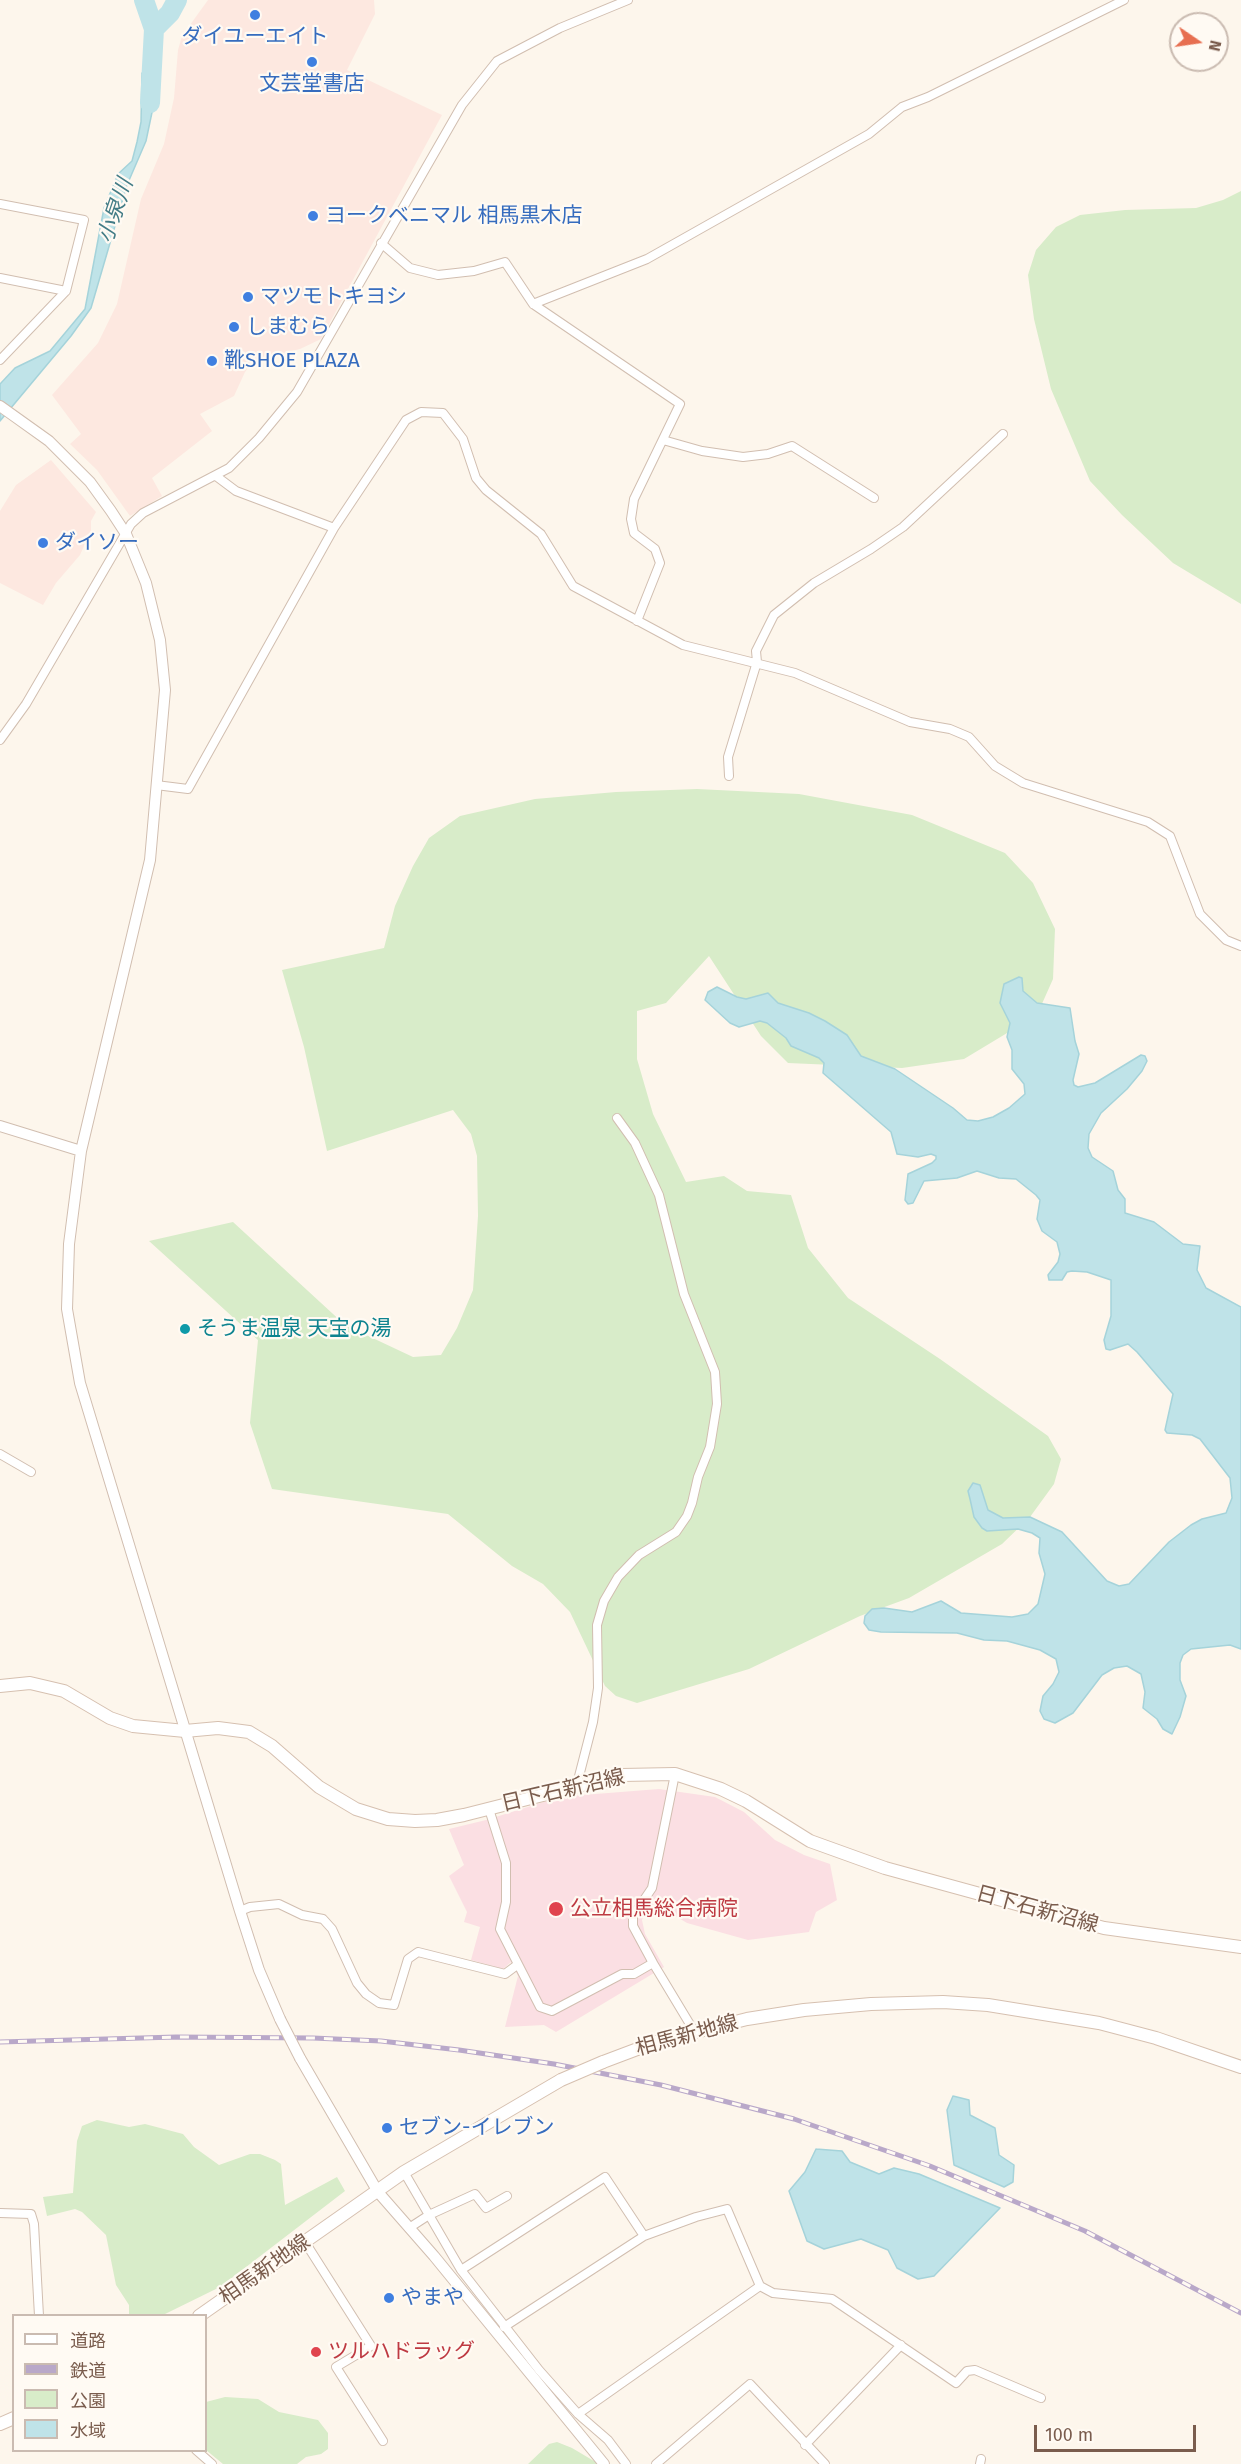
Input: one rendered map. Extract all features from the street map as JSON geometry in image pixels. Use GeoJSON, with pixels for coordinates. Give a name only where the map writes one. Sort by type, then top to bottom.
{"type":"FeatureCollection","features":[{"type":"Feature","properties":{"kind":"main road","name":"日下石新沼線"},"geometry":{"type":"LineString","coordinates":[[0,1686],[30,1683],[64,1692],[110,1718],[133,1726],[185,1731],[218,1728],[249,1732],[272,1746],[319,1787],[356,1809],[388,1819],[437,1820],[489,1809],[621,1774],[675,1774],[721,1789],[746,1801],[810,1841],[885,1868],[1104,1928],[1241,1947]]}},
{"type":"Feature","properties":{"kind":"main road","name":"相馬新地線"},"geometry":{"type":"LineString","coordinates":[[202,2314],[404,2172],[561,2080],[603,2061],[694,2031],[747,2019],[815,2008],[923,2002],[988,2005],[1099,2023],[1156,2038],[1241,2067]]}},
{"type":"Feature","properties":{"kind":"street"},"geometry":{"type":"LineString","coordinates":[[0,740],[26,704],[131,524],[143,513],[230,468],[259,438],[297,392],[462,105],[497,61],[560,28],[628,0]]}},
{"type":"Feature","properties":{"kind":"street"},"geometry":{"type":"LineString","coordinates":[[534,304],[647,259],[869,134],[902,107],[928,97],[1124,0]]}},
{"type":"Feature","properties":{"kind":"street"},"geometry":{"type":"LineString","coordinates":[[0,204],[84,220],[66,291],[0,360]]}},
{"type":"Feature","properties":{"kind":"street"},"geometry":{"type":"LineString","coordinates":[[381,243],[410,268],[438,275],[474,271],[505,262],[534,304],[680,404],[634,499],[631,519],[634,533],[655,549],[660,563],[637,621]]}},
{"type":"Feature","properties":{"kind":"street"},"geometry":{"type":"LineString","coordinates":[[0,278],[66,291]]}},
{"type":"Feature","properties":{"kind":"street"},"geometry":{"type":"LineString","coordinates":[[0,406],[49,441],[90,483],[126,534],[146,584],[160,640],[165,690],[150,860],[81,1151],[69,1244],[67,1309],[80,1383],[240,1911],[280,2019],[300,2058],[378,2192],[434,2256],[604,2464]]}},
{"type":"Feature","properties":{"kind":"street"},"geometry":{"type":"LineString","coordinates":[[156,785],[188,789],[334,528],[406,420],[421,411],[443,413],[463,439],[476,478],[486,490],[541,534],[573,586],[683,645],[795,673],[910,722],[950,729],[969,736],[995,766],[1023,783],[1148,822],[1170,836],[1200,914],[1226,940],[1241,946]]}},
{"type":"Feature","properties":{"kind":"street"},"geometry":{"type":"LineString","coordinates":[[729,776],[728,757],[757,662],[756,651],[774,615],[814,583],[903,527],[1003,434]]}},
{"type":"Feature","properties":{"kind":"street"},"geometry":{"type":"LineString","coordinates":[[663,440],[702,451],[743,457],[768,454],[792,446],[874,498]]}},
{"type":"Feature","properties":{"kind":"street"},"geometry":{"type":"LineString","coordinates":[[216,477],[236,491],[334,528]]}},
{"type":"Feature","properties":{"kind":"street"},"geometry":{"type":"LineString","coordinates":[[577,1785],[593,1722],[598,1688],[597,1625],[604,1601],[618,1577],[639,1556],[676,1532],[687,1516],[698,1477],[710,1447],[717,1404],[715,1372],[684,1294],[659,1195],[634,1143],[618,1118]]}},
{"type":"Feature","properties":{"kind":"street"},"geometry":{"type":"LineString","coordinates":[[0,1126],[81,1151]]}},
{"type":"Feature","properties":{"kind":"street"},"geometry":{"type":"LineString","coordinates":[[0,1454],[31,1472]]}},
{"type":"Feature","properties":{"kind":"street"},"geometry":{"type":"LineString","coordinates":[[675,1774],[652,1888],[633,1916],[633,1926],[694,2031]]}},
{"type":"Feature","properties":{"kind":"street"},"geometry":{"type":"LineString","coordinates":[[489,1809],[506,1863],[506,1902],[500,1929],[540,2007],[552,2011],[622,1974],[634,1974],[653,1963]]}},
{"type":"Feature","properties":{"kind":"street"},"geometry":{"type":"LineString","coordinates":[[240,1911],[250,1907],[279,1904],[302,1915],[323,1919],[332,1929],[357,1983],[366,1994],[379,2003],[394,2006],[408,1959],[418,1952],[505,1974],[517,1965]]}},
{"type":"Feature","properties":{"kind":"street"},"geometry":{"type":"LineString","coordinates":[[404,2172],[460,2270],[504,2327],[578,2414],[608,2440],[626,2464]]}},
{"type":"Feature","properties":{"kind":"street"},"geometry":{"type":"LineString","coordinates":[[460,2270],[606,2177],[644,2236]]}},
{"type":"Feature","properties":{"kind":"street"},"geometry":{"type":"LineString","coordinates":[[408,2228],[429,2215],[475,2194],[486,2208],[507,2196]]}},
{"type":"Feature","properties":{"kind":"street"},"geometry":{"type":"LineString","coordinates":[[504,2327],[644,2236],[696,2217],[727,2209],[760,2286],[772,2293],[832,2298],[956,2383],[967,2371],[975,2370],[1041,2398]]}},
{"type":"Feature","properties":{"kind":"street"},"geometry":{"type":"LineString","coordinates":[[0,2212],[31,2214],[34,2224],[39,2314]]}},
{"type":"Feature","properties":{"kind":"street"},"geometry":{"type":"LineString","coordinates":[[305,2242],[371,2346],[336,2367],[383,2441]]}},
{"type":"Feature","properties":{"kind":"street"},"geometry":{"type":"LineString","coordinates":[[578,2414],[760,2286]]}},
{"type":"Feature","properties":{"kind":"street"},"geometry":{"type":"LineString","coordinates":[[805,2445],[901,2345]]}},
{"type":"Feature","properties":{"kind":"street"},"geometry":{"type":"LineString","coordinates":[[656,2464],[750,2384],[825,2464]]}},
{"type":"Feature","properties":{"kind":"street"},"geometry":{"type":"LineString","coordinates":[[197,2452],[212,2464]]}},
{"type":"Feature","properties":{"kind":"shaded area"},"geometry":{"type":"Polygon","coordinates":[[[208,0],[374,0],[375,14],[347,70],[442,115],[321,339],[300,349],[254,360],[245,372],[234,396],[200,414],[212,431],[152,478],[162,496],[130,516],[97,470],[70,444],[81,434],[52,395],[98,343],[117,304],[141,199],[164,144],[174,98],[178,50],[182,36],[208,0]]]}},
{"type":"Feature","properties":{"kind":"shaded area","name":"ダイソー"},"geometry":{"type":"Polygon","coordinates":[[[51,460],[96,512],[80,555],[56,583],[43,605],[0,583],[0,511],[16,485],[51,460]]]}},
{"type":"Feature","properties":{"kind":"shaded area","name":"公立相馬総合病院"},"geometry":{"type":"Polygon","coordinates":[[[659,1789],[715,1797],[744,1812],[775,1840],[804,1855],[830,1864],[837,1900],[816,1912],[809,1932],[748,1940],[687,1923],[662,1908],[664,1897],[645,1911],[642,1920],[645,1934],[664,1967],[556,2032],[544,2025],[505,2027],[518,1976],[511,1962],[503,1969],[471,1960],[480,1927],[464,1922],[467,1912],[449,1876],[464,1865],[449,1829],[570,1796],[659,1789]]]}},
{"type":"Feature","properties":{"kind":"green space"},"geometry":{"type":"Polygon","coordinates":[[[1241,191],[1241,604],[1173,563],[1090,481],[1051,389],[1034,319],[1028,275],[1036,250],[1056,227],[1080,215],[1125,210],[1196,208],[1223,200],[1241,191]]]}},
{"type":"Feature","properties":{"kind":"green space"},"geometry":{"type":"Polygon","coordinates":[[[697,789],[799,794],[912,815],[1005,853],[1033,883],[1055,929],[1053,979],[1037,1015],[964,1059],[902,1068],[788,1063],[761,1036],[709,956],[666,1003],[637,1011],[637,1059],[653,1114],[686,1182],[724,1176],[747,1191],[791,1195],[808,1248],[848,1298],[940,1359],[1048,1436],[1061,1459],[1054,1484],[1030,1517],[1002,1544],[909,1598],[860,1616],[749,1669],[637,1703],[616,1696],[605,1686],[570,1612],[543,1584],[512,1566],[448,1514],[272,1489],[250,1423],[258,1340],[149,1241],[233,1222],[345,1325],[413,1357],[441,1355],[457,1328],[473,1290],[478,1216],[477,1156],[471,1134],[453,1110],[327,1151],[304,1047],[282,970],[384,948],[395,906],[429,838],[460,816],[535,799],[616,792],[697,789]]]}},
{"type":"Feature","properties":{"kind":"green space"},"geometry":{"type":"Polygon","coordinates":[[[97,2120],[129,2127],[145,2124],[183,2134],[194,2147],[219,2165],[250,2154],[260,2154],[281,2164],[285,2205],[337,2177],[345,2191],[220,2287],[165,2314],[129,2314],[129,2305],[116,2285],[106,2235],[82,2212],[75,2209],[47,2216],[43,2197],[73,2193],[77,2141],[82,2126],[97,2120]]]}},
{"type":"Feature","properties":{"kind":"green space"},"geometry":{"type":"Polygon","coordinates":[[[225,2397],[258,2399],[279,2412],[318,2420],[328,2433],[328,2449],[321,2454],[306,2457],[297,2464],[223,2464],[207,2451],[207,2402],[225,2397]]]}},
{"type":"Feature","properties":{"kind":"green space"},"geometry":{"type":"Polygon","coordinates":[[[557,2442],[599,2464],[528,2464],[549,2444],[557,2442]]]}},
{"type":"Feature","properties":{"kind":"water"},"geometry":{"type":"Polygon","coordinates":[[[142,73],[159,79],[146,141],[127,185],[91,308],[71,336],[0,421],[0,384],[15,368],[50,351],[85,309],[104,208],[118,174],[132,161],[137,142],[141,122],[142,73]]]}},
{"type":"Feature","properties":{"kind":"water"},"geometry":{"type":"Polygon","coordinates":[[[1019,977],[1022,978],[1023,991],[1037,1003],[1070,1008],[1079,1054],[1074,1085],[1078,1087],[1095,1083],[1141,1055],[1145,1056],[1147,1061],[1142,1071],[1127,1089],[1101,1113],[1089,1134],[1088,1148],[1092,1157],[1113,1171],[1118,1190],[1125,1199],[1125,1213],[1154,1222],[1183,1244],[1200,1246],[1197,1270],[1206,1288],[1241,1307],[1241,1649],[1230,1645],[1191,1649],[1183,1655],[1180,1663],[1180,1680],[1186,1696],[1172,1734],[1163,1729],[1157,1719],[1143,1708],[1145,1692],[1141,1674],[1127,1666],[1114,1668],[1102,1675],[1073,1713],[1055,1723],[1044,1719],[1040,1711],[1043,1696],[1059,1672],[1056,1659],[1040,1650],[1007,1641],[984,1640],[957,1633],[881,1632],[869,1630],[864,1623],[865,1616],[872,1609],[884,1608],[912,1612],[941,1601],[961,1613],[1012,1617],[1028,1614],[1038,1604],[1045,1574],[1039,1553],[1040,1538],[1018,1529],[987,1531],[982,1528],[974,1517],[968,1491],[973,1483],[980,1485],[988,1510],[1003,1518],[1030,1517],[1062,1532],[1107,1581],[1119,1586],[1129,1584],[1169,1542],[1191,1525],[1202,1519],[1226,1513],[1232,1498],[1230,1478],[1200,1439],[1192,1435],[1167,1433],[1165,1430],[1173,1394],[1137,1352],[1128,1344],[1110,1350],[1106,1349],[1104,1340],[1111,1316],[1111,1280],[1087,1272],[1072,1271],[1067,1272],[1062,1280],[1049,1280],[1048,1275],[1058,1262],[1060,1254],[1057,1242],[1042,1231],[1037,1219],[1040,1200],[1036,1195],[1016,1179],[999,1178],[977,1171],[957,1178],[924,1181],[913,1203],[908,1204],[905,1200],[908,1174],[932,1163],[936,1156],[931,1154],[918,1157],[897,1154],[891,1132],[823,1073],[824,1063],[819,1058],[791,1046],[786,1038],[767,1023],[760,1021],[739,1027],[730,1023],[705,1000],[708,992],[717,987],[746,999],[768,993],[778,1003],[825,1021],[847,1035],[861,1056],[895,1069],[967,1120],[978,1121],[993,1117],[1009,1108],[1025,1094],[1024,1084],[1012,1069],[1012,1050],[1007,1037],[1010,1023],[1000,1003],[1004,984],[1019,977]]]}},
{"type":"Feature","properties":{"kind":"water"},"geometry":{"type":"Polygon","coordinates":[[[953,2096],[969,2100],[970,2115],[995,2128],[999,2155],[1014,2165],[1013,2182],[1004,2187],[954,2165],[947,2110],[953,2096]]]}},
{"type":"Feature","properties":{"kind":"water"},"geometry":{"type":"Polygon","coordinates":[[[816,2149],[842,2151],[850,2162],[879,2174],[894,2168],[919,2174],[1000,2208],[934,2276],[918,2279],[897,2268],[888,2250],[861,2239],[824,2249],[807,2241],[789,2191],[805,2172],[816,2149]]]}},
{"type":"Feature","properties":{"kind":"waterway"},"geometry":{"type":"LineString","coordinates":[[144,0],[154,29]]}},
{"type":"Feature","properties":{"kind":"waterway","name":"小泉川"},"geometry":{"type":"LineString","coordinates":[[150,103],[154,29],[170,13],[177,0]]}},
{"type":"Feature","properties":{"kind":"railway"},"geometry":{"type":"LineString","coordinates":[[0,2042],[176,2037],[381,2041],[554,2064],[661,2085],[794,2119],[930,2166],[1085,2231],[1241,2313]]}},
{"type":"Feature","properties":{"kind":"place","name":"ダイユーエイト"},"geometry":{"type":"Point","coordinates":[255,15]}},
{"type":"Feature","properties":{"kind":"place","name":"文芸堂書店"},"geometry":{"type":"Point","coordinates":[312,62]}},
{"type":"Feature","properties":{"kind":"place","name":"ヨークベニマル 相馬黒木店"},"geometry":{"type":"Point","coordinates":[313,216]}},
{"type":"Feature","properties":{"kind":"place","name":"マツモトキヨシ"},"geometry":{"type":"Point","coordinates":[248,297]}},
{"type":"Feature","properties":{"kind":"place","name":"しまむら"},"geometry":{"type":"Point","coordinates":[234,327]}},
{"type":"Feature","properties":{"kind":"place","name":"靴SHOE PLAZA"},"geometry":{"type":"Point","coordinates":[212,361]}},
{"type":"Feature","properties":{"kind":"place","name":"ダイソー"},"geometry":{"type":"Point","coordinates":[43,543]}},
{"type":"Feature","properties":{"kind":"place","name":"そうま温泉 天宝の湯"},"geometry":{"type":"Point","coordinates":[185,1329]}},
{"type":"Feature","properties":{"kind":"place","name":"公立相馬総合病院"},"geometry":{"type":"Point","coordinates":[556,1909]}},
{"type":"Feature","properties":{"kind":"place","name":"セブン-イレブン"},"geometry":{"type":"Point","coordinates":[387,2128]}},
{"type":"Feature","properties":{"kind":"place","name":"やまや"},"geometry":{"type":"Point","coordinates":[389,2298]}},
{"type":"Feature","properties":{"kind":"place","name":"ツルハドラッグ"},"geometry":{"type":"Point","coordinates":[316,2352]}}]}
